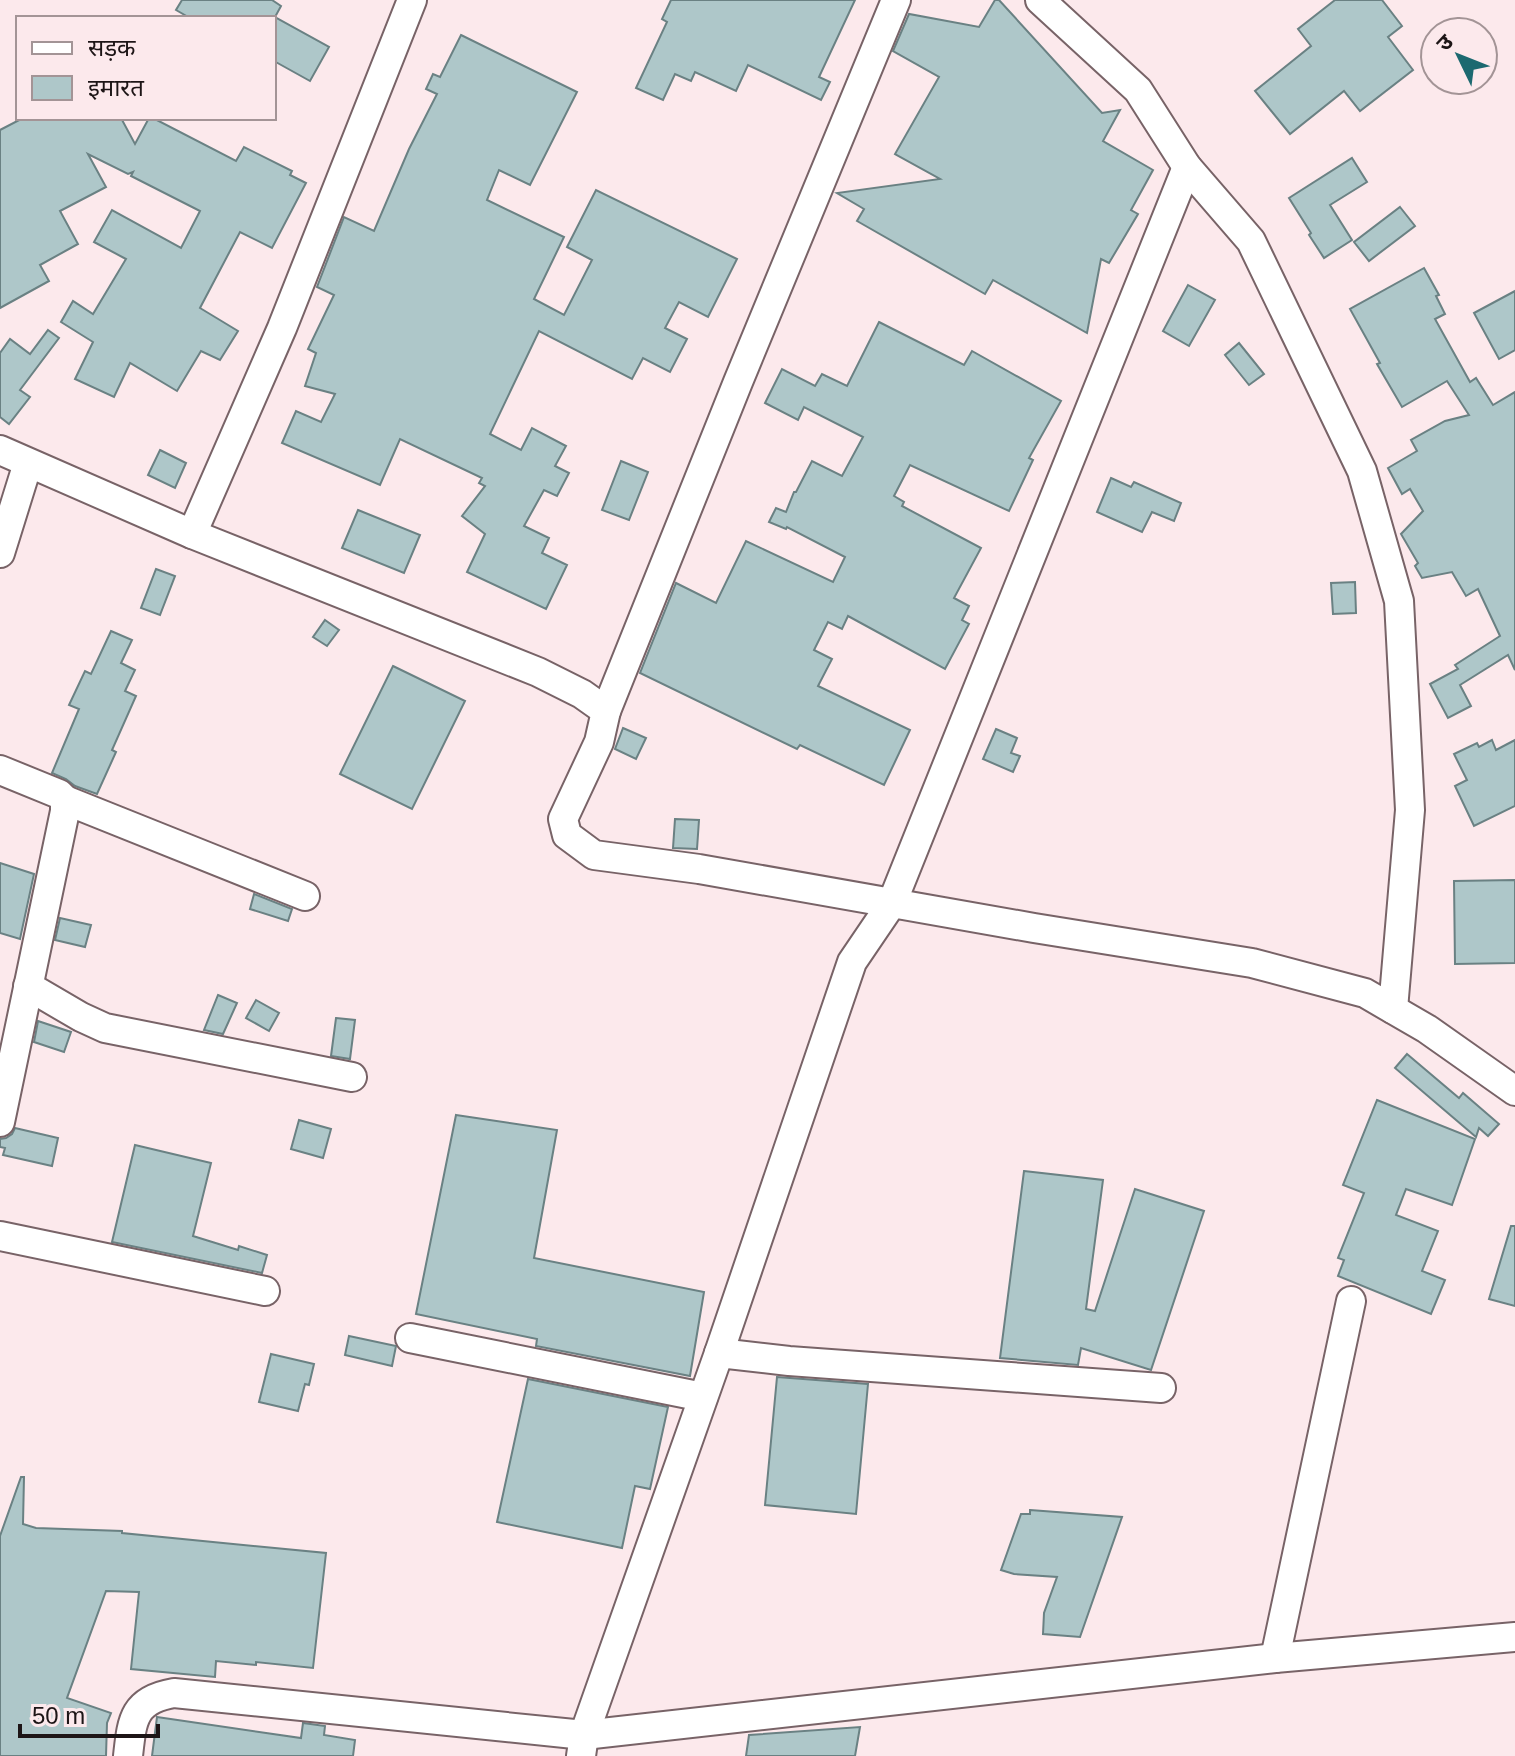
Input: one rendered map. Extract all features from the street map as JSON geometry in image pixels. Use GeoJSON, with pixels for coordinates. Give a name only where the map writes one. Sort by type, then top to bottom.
{"type":"FeatureCollection","features":[{"type":"Feature","properties":{"kind":"street"},"geometry":{"type":"LineString","coordinates":[[192,534],[282,328],[412,0]]}},
{"type":"Feature","properties":{"kind":"street"},"geometry":{"type":"LineString","coordinates":[[896,0],[606,711],[599,742],[563,819],[567,835],[594,855],[699,869],[1252,963],[1365,993],[1427,1029],[1515,1091]]}},
{"type":"Feature","properties":{"kind":"street"},"geometry":{"type":"LineString","coordinates":[[1040,0],[1138,90],[1187,167],[1251,241],[1362,471],[1399,601],[1410,810],[1393,1009]]}},
{"type":"Feature","properties":{"kind":"street"},"geometry":{"type":"LineString","coordinates":[[582,1746],[852,962],[892,903],[1187,167]]}},
{"type":"Feature","properties":{"kind":"street"},"geometry":{"type":"LineString","coordinates":[[0,450],[192,534],[538,672],[582,694],[606,711]]}},
{"type":"Feature","properties":{"kind":"street"},"geometry":{"type":"LineString","coordinates":[[0,553],[28,463]]}},
{"type":"Feature","properties":{"kind":"street"},"geometry":{"type":"LineString","coordinates":[[0,770],[59,794],[65,800],[305,896]]}},
{"type":"Feature","properties":{"kind":"street"},"geometry":{"type":"LineString","coordinates":[[0,1122],[65,800]]}},
{"type":"Feature","properties":{"kind":"street"},"geometry":{"type":"LineString","coordinates":[[28,986],[105,1028],[352,1077]]}},
{"type":"Feature","properties":{"kind":"street"},"geometry":{"type":"LineString","coordinates":[[0,1236],[265,1291]]}},
{"type":"Feature","properties":{"kind":"street"},"geometry":{"type":"LineString","coordinates":[[1275,1658],[1351,1301]]}},
{"type":"Feature","properties":{"kind":"street"},"geometry":{"type":"LineString","coordinates":[[410,1338],[703,1397]]}},
{"type":"Feature","properties":{"kind":"street"},"geometry":{"type":"LineString","coordinates":[[719,1353],[789,1361],[1161,1388]]}},
{"type":"Feature","properties":{"kind":"street"},"geometry":{"type":"LineString","coordinates":[[128,1756],[134,1719],[143,1705],[159,1695],[174,1693],[582,1746],[1275,1658],[1515,1637]]}},
{"type":"Feature","properties":{"kind":"building"},"geometry":{"type":"Polygon","coordinates":[[[182,0],[272,0],[281,6],[276,16],[186,16],[176,10],[182,0]]]}},
{"type":"Feature","properties":{"kind":"building"},"geometry":{"type":"Polygon","coordinates":[[[671,0],[855,0],[819,77],[830,82],[821,100],[748,65],[736,91],[695,72],[691,81],[675,74],[663,100],[636,88],[667,22],[662,19],[671,0]]]}},
{"type":"Feature","properties":{"kind":"building"},"geometry":{"type":"Polygon","coordinates":[[[995,0],[999,0],[1102,113],[1120,110],[1103,141],[1153,170],[1131,210],[1138,214],[1109,263],[1101,259],[1087,333],[993,280],[985,294],[857,221],[864,209],[837,193],[940,179],[895,154],[939,77],[893,51],[909,14],[979,27],[995,0]]]}},
{"type":"Feature","properties":{"kind":"building"},"geometry":{"type":"Polygon","coordinates":[[[1335,0],[1382,0],[1402,26],[1388,37],[1413,70],[1360,111],[1344,91],[1290,134],[1255,91],[1311,46],[1298,29],[1335,0]]]}},
{"type":"Feature","properties":{"kind":"building"},"geometry":{"type":"Polygon","coordinates":[[[276,18],[329,47],[310,81],[276,62],[276,18]]]}},
{"type":"Feature","properties":{"kind":"building"},"geometry":{"type":"Polygon","coordinates":[[[461,35],[577,92],[530,185],[499,170],[487,200],[564,237],[534,299],[564,315],[592,260],[567,247],[596,190],[737,259],[708,317],[679,302],[665,328],[687,339],[670,372],[643,358],[632,379],[539,331],[490,434],[521,450],[532,428],[566,446],[555,466],[569,473],[557,496],[544,490],[524,526],[549,538],[542,553],[567,565],[546,609],[467,572],[485,534],[462,516],[485,486],[479,483],[482,478],[400,439],[380,485],[282,443],[296,411],[321,422],[335,394],[305,386],[316,353],[308,349],[334,295],[317,287],[344,217],[374,231],[409,149],[437,94],[426,89],[433,74],[440,77],[461,35]]]}},
{"type":"Feature","properties":{"kind":"building"},"geometry":{"type":"Polygon","coordinates":[[[19,120],[122,120],[135,144],[148,120],[157,120],[236,161],[244,147],[292,171],[290,175],[306,183],[272,248],[240,232],[200,308],[238,331],[220,360],[201,351],[177,391],[130,363],[114,397],[75,379],[93,342],[61,322],[73,301],[93,314],[126,259],[94,242],[112,210],[181,248],[200,211],[131,176],[133,172],[128,174],[88,154],[106,187],[60,211],[78,244],[40,265],[49,281],[0,308],[0,130],[19,120]]]}},
{"type":"Feature","properties":{"kind":"building"},"geometry":{"type":"Polygon","coordinates":[[[1352,158],[1367,182],[1330,205],[1352,240],[1324,258],[1289,198],[1352,158]]]}},
{"type":"Feature","properties":{"kind":"building"},"geometry":{"type":"Polygon","coordinates":[[[1400,207],[1415,226],[1369,261],[1354,242],[1400,207]]]}},
{"type":"Feature","properties":{"kind":"building"},"geometry":{"type":"Polygon","coordinates":[[[1424,268],[1439,295],[1436,296],[1445,314],[1435,319],[1470,382],[1476,378],[1493,405],[1515,392],[1515,670],[1508,655],[1460,685],[1471,706],[1448,718],[1430,684],[1458,669],[1455,665],[1500,636],[1478,589],[1466,596],[1452,572],[1422,578],[1415,566],[1418,563],[1401,534],[1423,511],[1410,489],[1402,494],[1388,468],[1417,451],[1411,440],[1445,421],[1469,415],[1447,381],[1402,407],[1350,309],[1424,268]]]}},
{"type":"Feature","properties":{"kind":"building"},"geometry":{"type":"Polygon","coordinates":[[[1188,285],[1215,300],[1189,346],[1163,331],[1188,285]]]}},
{"type":"Feature","properties":{"kind":"building"},"geometry":{"type":"Polygon","coordinates":[[[1515,291],[1515,350],[1499,359],[1474,313],[1515,291]]]}},
{"type":"Feature","properties":{"kind":"building"},"geometry":{"type":"Polygon","coordinates":[[[879,322],[964,365],[972,351],[1061,401],[1029,458],[1033,460],[1009,511],[910,465],[894,496],[904,502],[902,506],[981,548],[954,598],[969,606],[962,620],[969,624],[945,669],[848,616],[842,629],[828,622],[814,650],[832,659],[818,686],[910,730],[884,785],[800,745],[797,749],[640,673],[676,583],[716,603],[746,541],[833,582],[845,557],[787,527],[769,522],[776,508],[786,512],[812,461],[842,476],[863,437],[804,407],[798,420],[765,403],[782,369],[815,386],[822,374],[847,386],[879,322]]]}},
{"type":"Feature","properties":{"kind":"building"},"geometry":{"type":"Polygon","coordinates":[[[48,330],[59,338],[20,390],[30,397],[9,424],[0,417],[0,353],[10,339],[30,354],[48,330]]]}},
{"type":"Feature","properties":{"kind":"building"},"geometry":{"type":"Polygon","coordinates":[[[1239,343],[1264,374],[1249,385],[1225,355],[1239,343]]]}},
{"type":"Feature","properties":{"kind":"building"},"geometry":{"type":"Polygon","coordinates":[[[160,450],[186,463],[175,488],[148,475],[160,450]]]}},
{"type":"Feature","properties":{"kind":"building"},"geometry":{"type":"Polygon","coordinates":[[[621,461],[648,472],[629,520],[602,510],[621,461]]]}},
{"type":"Feature","properties":{"kind":"building"},"geometry":{"type":"Polygon","coordinates":[[[1111,478],[1131,487],[1134,482],[1181,503],[1174,521],[1152,512],[1142,532],[1097,512],[1111,478]]]}},
{"type":"Feature","properties":{"kind":"building"},"geometry":{"type":"Polygon","coordinates":[[[358,510],[420,535],[404,573],[342,548],[358,510]]]}},
{"type":"Feature","properties":{"kind":"building"},"geometry":{"type":"Polygon","coordinates":[[[156,569],[175,576],[160,615],[141,608],[156,569]]]}},
{"type":"Feature","properties":{"kind":"building"},"geometry":{"type":"Polygon","coordinates":[[[1355,582],[1356,613],[1333,614],[1331,583],[1355,582]]]}},
{"type":"Feature","properties":{"kind":"building"},"geometry":{"type":"Polygon","coordinates":[[[325,620],[339,630],[327,646],[313,637],[325,620]]]}},
{"type":"Feature","properties":{"kind":"building"},"geometry":{"type":"Polygon","coordinates":[[[111,631],[132,640],[121,663],[135,670],[125,691],[136,696],[97,794],[52,773],[79,709],[69,705],[85,671],[91,674],[111,631]]]}},
{"type":"Feature","properties":{"kind":"building"},"geometry":{"type":"Polygon","coordinates":[[[393,666],[465,701],[412,809],[340,774],[393,666]]]}},
{"type":"Feature","properties":{"kind":"building"},"geometry":{"type":"Polygon","coordinates":[[[623,728],[646,738],[636,759],[615,749],[623,728]]]}},
{"type":"Feature","properties":{"kind":"building"},"geometry":{"type":"Polygon","coordinates":[[[996,729],[1017,738],[1011,753],[1020,756],[1013,772],[983,759],[996,729]]]}},
{"type":"Feature","properties":{"kind":"building"},"geometry":{"type":"Polygon","coordinates":[[[1492,740],[1496,750],[1515,740],[1515,806],[1474,826],[1455,786],[1467,780],[1454,754],[1492,740]]]}},
{"type":"Feature","properties":{"kind":"building"},"geometry":{"type":"Polygon","coordinates":[[[675,819],[699,820],[697,849],[673,848],[675,819]]]}},
{"type":"Feature","properties":{"kind":"building"},"geometry":{"type":"Polygon","coordinates":[[[0,863],[34,874],[20,939],[0,933],[0,863]]]}},
{"type":"Feature","properties":{"kind":"building"},"geometry":{"type":"Polygon","coordinates":[[[1515,880],[1515,963],[1455,964],[1454,881],[1515,880]]]}},
{"type":"Feature","properties":{"kind":"building"},"geometry":{"type":"Polygon","coordinates":[[[254,894],[292,909],[288,921],[250,909],[254,894]]]}},
{"type":"Feature","properties":{"kind":"building"},"geometry":{"type":"Polygon","coordinates":[[[60,918],[91,925],[85,947],[55,940],[60,918]]]}},
{"type":"Feature","properties":{"kind":"building"},"geometry":{"type":"Polygon","coordinates":[[[218,995],[237,1003],[223,1034],[204,1030],[218,995]]]}},
{"type":"Feature","properties":{"kind":"building"},"geometry":{"type":"Polygon","coordinates":[[[256,1000],[279,1013],[269,1031],[246,1018],[256,1000]]]}},
{"type":"Feature","properties":{"kind":"building"},"geometry":{"type":"Polygon","coordinates":[[[336,1018],[355,1020],[350,1059],[331,1056],[336,1018]]]}},
{"type":"Feature","properties":{"kind":"building"},"geometry":{"type":"Polygon","coordinates":[[[38,1021],[71,1032],[64,1052],[34,1042],[38,1021]]]}},
{"type":"Feature","properties":{"kind":"building"},"geometry":{"type":"Polygon","coordinates":[[[1407,1054],[1459,1098],[1463,1093],[1499,1124],[1488,1136],[1479,1128],[1476,1137],[1395,1068],[1407,1054]]]}},
{"type":"Feature","properties":{"kind":"building"},"geometry":{"type":"Polygon","coordinates":[[[1377,1100],[1475,1139],[1452,1205],[1406,1189],[1396,1215],[1438,1231],[1422,1271],[1445,1280],[1431,1314],[1338,1276],[1344,1260],[1338,1258],[1364,1193],[1343,1185],[1377,1100]]]}},
{"type":"Feature","properties":{"kind":"building"},"geometry":{"type":"Polygon","coordinates":[[[456,1115],[557,1130],[534,1258],[704,1292],[690,1376],[536,1346],[537,1339],[416,1314],[456,1115]]]}},
{"type":"Feature","properties":{"kind":"building"},"geometry":{"type":"Polygon","coordinates":[[[299,1120],[331,1129],[323,1158],[291,1149],[299,1120]]]}},
{"type":"Feature","properties":{"kind":"building"},"geometry":{"type":"Polygon","coordinates":[[[15,1128],[58,1138],[52,1166],[3,1155],[5,1148],[0,1147],[0,1139],[12,1134],[15,1128]]]}},
{"type":"Feature","properties":{"kind":"building"},"geometry":{"type":"Polygon","coordinates":[[[135,1145],[211,1163],[193,1236],[267,1255],[262,1273],[112,1242],[135,1145]]]}},
{"type":"Feature","properties":{"kind":"building"},"geometry":{"type":"Polygon","coordinates":[[[1024,1171],[1103,1180],[1086,1309],[1095,1311],[1135,1189],[1204,1211],[1151,1370],[1081,1348],[1078,1365],[1000,1358],[1024,1171]]]}},
{"type":"Feature","properties":{"kind":"building"},"geometry":{"type":"Polygon","coordinates":[[[1511,1226],[1515,1226],[1515,1306],[1489,1299],[1511,1226]]]}},
{"type":"Feature","properties":{"kind":"building"},"geometry":{"type":"Polygon","coordinates":[[[349,1336],[396,1346],[392,1366],[345,1355],[349,1336]]]}},
{"type":"Feature","properties":{"kind":"building"},"geometry":{"type":"Polygon","coordinates":[[[271,1354],[314,1364],[298,1411],[259,1402],[271,1354]]]}},
{"type":"Feature","properties":{"kind":"building"},"geometry":{"type":"Polygon","coordinates":[[[777,1377],[868,1384],[856,1514],[765,1505],[777,1377]]]}},
{"type":"Feature","properties":{"kind":"building"},"geometry":{"type":"Polygon","coordinates":[[[528,1379],[668,1407],[650,1489],[635,1486],[622,1548],[497,1522],[528,1379]]]}},
{"type":"Feature","properties":{"kind":"building"},"geometry":{"type":"Polygon","coordinates":[[[21,1477],[24,1477],[23,1524],[36,1528],[122,1531],[326,1553],[313,1668],[216,1661],[215,1677],[131,1669],[139,1592],[106,1591],[67,1698],[111,1713],[107,1723],[106,1756],[0,1756],[0,1536],[21,1477]]]}},
{"type":"Feature","properties":{"kind":"building"},"geometry":{"type":"Polygon","coordinates":[[[1030,1510],[1122,1517],[1080,1637],[1043,1634],[1044,1613],[1057,1577],[1001,1570],[1021,1514],[1030,1514],[1030,1510]]]}},
{"type":"Feature","properties":{"kind":"building"},"geometry":{"type":"Polygon","coordinates":[[[157,1717],[301,1738],[303,1723],[325,1726],[324,1735],[355,1740],[353,1756],[152,1756],[157,1717]]]}},
{"type":"Feature","properties":{"kind":"building"},"geometry":{"type":"Polygon","coordinates":[[[860,1727],[855,1756],[746,1756],[749,1735],[860,1727]]]}}]}
